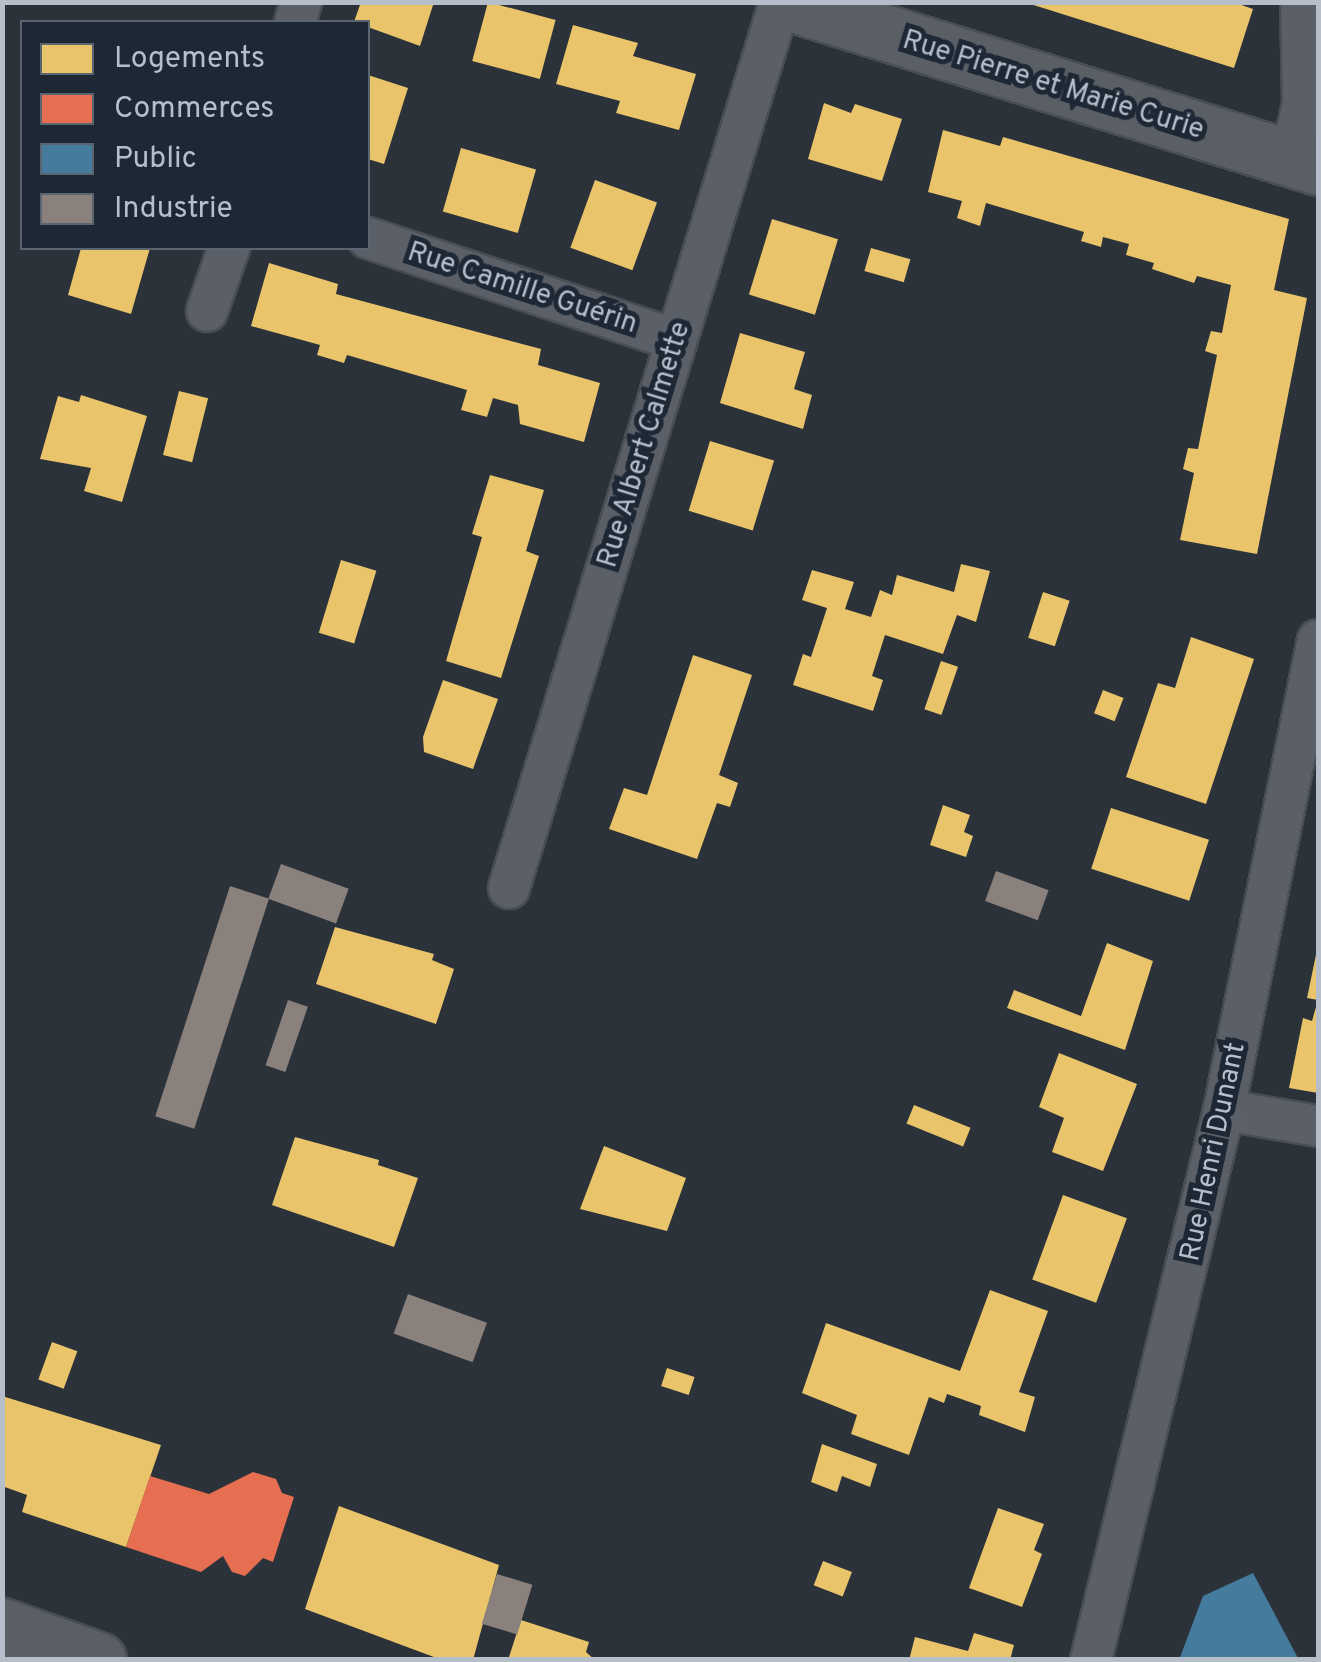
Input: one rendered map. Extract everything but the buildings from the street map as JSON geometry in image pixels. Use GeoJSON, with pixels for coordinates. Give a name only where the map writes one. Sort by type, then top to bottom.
{"type":"FeatureCollection","features":[{"type":"Feature","properties":{"kind":"street","name":"Rue Pierre et Marie Curie"},"geometry":{"type":"LineString","coordinates":[[784,2],[1305,162]]}},
{"type":"Feature","properties":{"kind":"street","name":"Rue Albert Calmette"},"geometry":{"type":"LineString","coordinates":[[509,888],[784,2]]}},
{"type":"Feature","properties":{"kind":"street"},"geometry":{"type":"LineString","coordinates":[[1301,2],[1305,162]]}},
{"type":"Feature","properties":{"kind":"street","name":"Rue Camille Guérin"},"geometry":{"type":"LineString","coordinates":[[370,239],[676,340]]}},
{"type":"Feature","properties":{"kind":"street"},"geometry":{"type":"LineString","coordinates":[[208,312],[228,250]]}},
{"type":"Feature","properties":{"kind":"street","name":"Rue Henri Dunant"},"geometry":{"type":"LineString","coordinates":[[1092,1660],[1224,1110],[1318,640]]}},
{"type":"Feature","properties":{"kind":"street"},"geometry":{"type":"LineString","coordinates":[[1224,1110],[1318,1126]]}},
{"type":"Feature","properties":{"kind":"street"},"geometry":{"type":"LineString","coordinates":[[2,1626],[98,1660]]}},
{"type":"Feature","properties":{"kind":"street"},"geometry":{"type":"LineString","coordinates":[[2,1649],[10,1660]]}}]}
